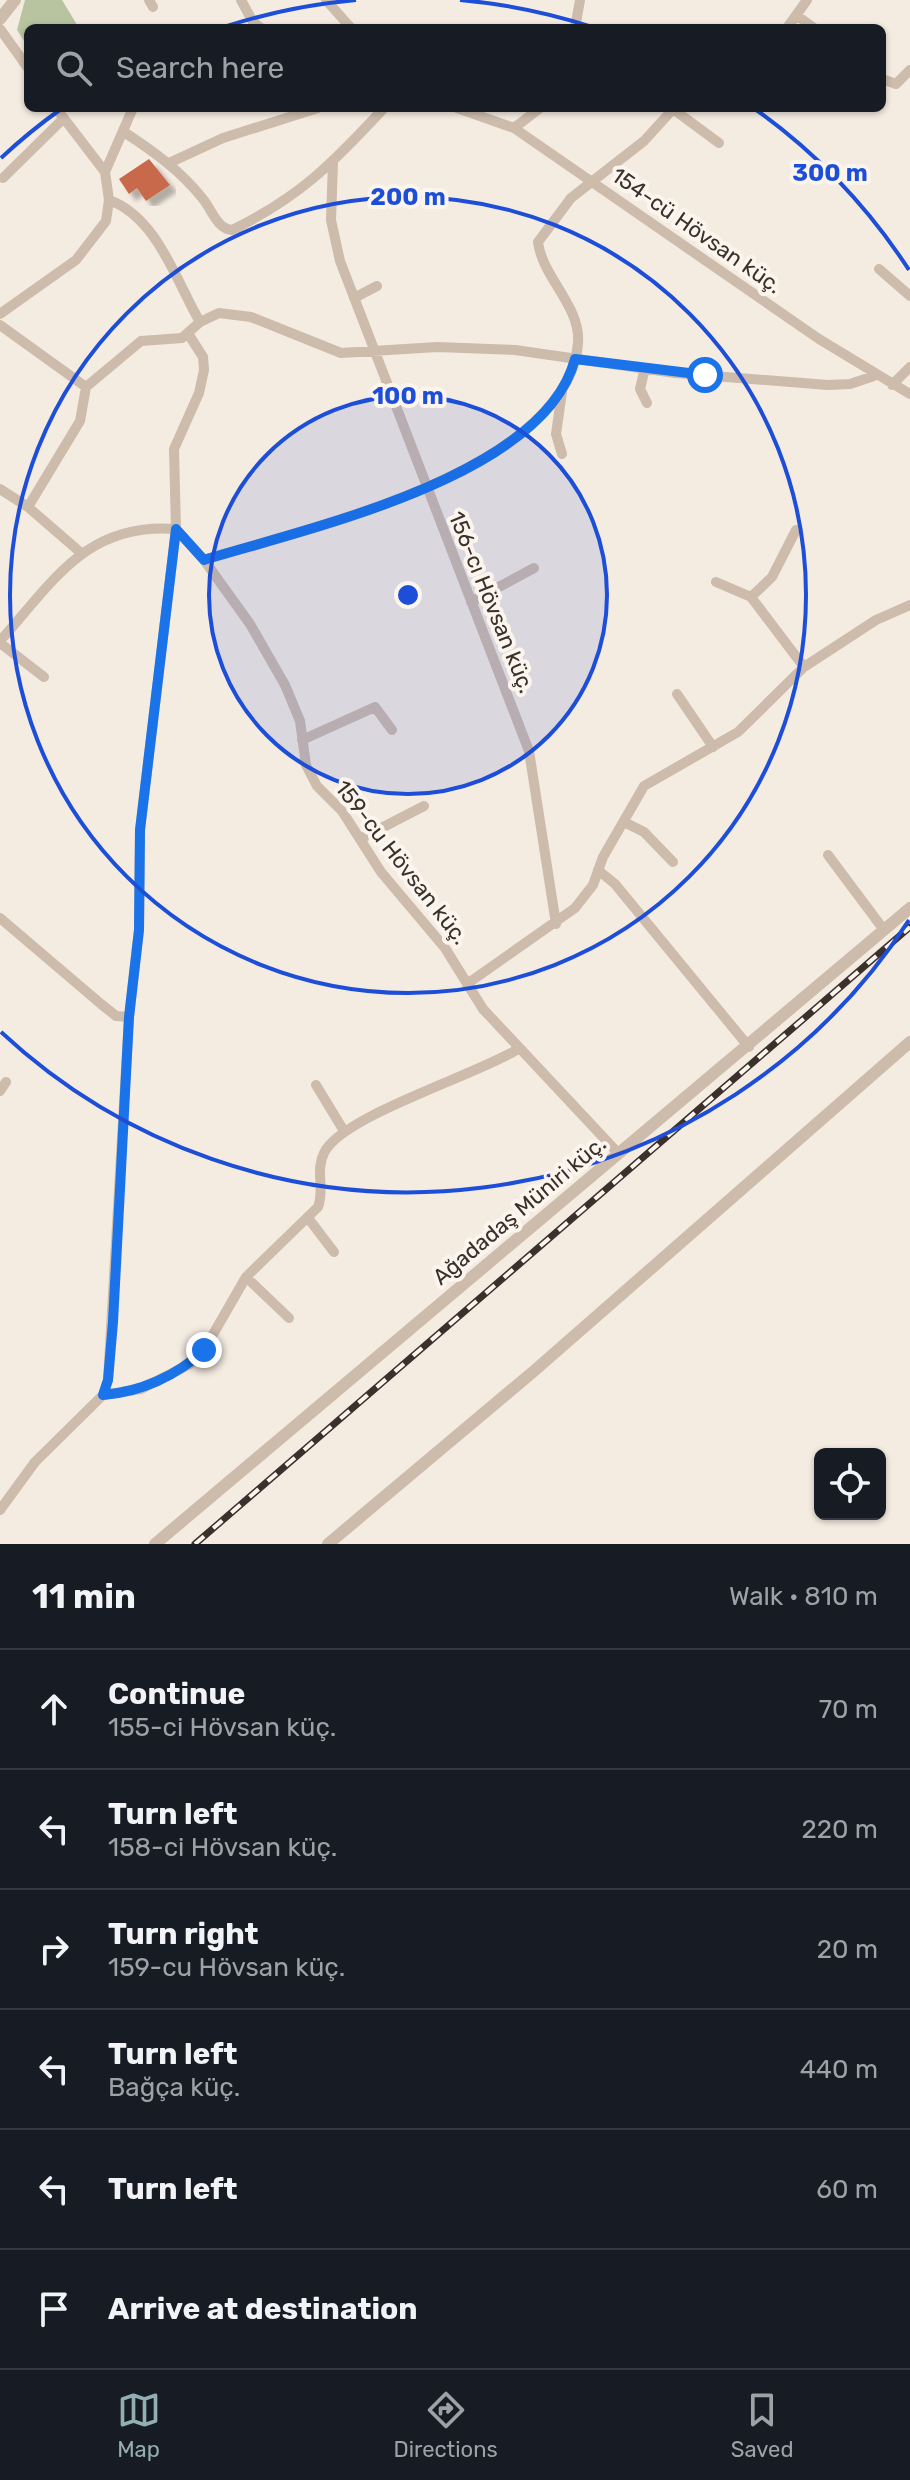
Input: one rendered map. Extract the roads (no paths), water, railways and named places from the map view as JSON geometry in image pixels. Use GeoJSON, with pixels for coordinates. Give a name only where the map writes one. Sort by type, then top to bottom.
{"type":"FeatureCollection","features":[{"type":"Feature","properties":{"kind":"street"},"geometry":{"type":"LineString","coordinates":[[0,19],[15,0]]}},
{"type":"Feature","properties":{"kind":"street"},"geometry":{"type":"LineString","coordinates":[[241,0],[252,24]]}},
{"type":"Feature","properties":{"kind":"street"},"geometry":{"type":"LineString","coordinates":[[326,0],[347,24]]}},
{"type":"Feature","properties":{"kind":"street"},"geometry":{"type":"LineString","coordinates":[[576,24],[580,0]]}},
{"type":"Feature","properties":{"kind":"street"},"geometry":{"type":"LineString","coordinates":[[790,24],[807,0]]}},
{"type":"Feature","properties":{"kind":"street"},"geometry":{"type":"LineString","coordinates":[[796,15],[808,24]]}},
{"type":"Feature","properties":{"kind":"street"},"geometry":{"type":"LineString","coordinates":[[0,29],[24,62]]}},
{"type":"Feature","properties":{"kind":"street"},"geometry":{"type":"LineString","coordinates":[[886,80],[896,84],[910,70]]}},
{"type":"Feature","properties":{"kind":"street"},"geometry":{"type":"LineString","coordinates":[[0,314],[76,260],[106,221],[109,200],[105,172],[59,112]]}},
{"type":"Feature","properties":{"kind":"street"},"geometry":{"type":"LineString","coordinates":[[105,172],[132,112]]}},
{"type":"Feature","properties":{"kind":"street"},"geometry":{"type":"LineString","coordinates":[[169,163],[223,138],[305,112]]}},
{"type":"Feature","properties":{"kind":"street"},"geometry":{"type":"LineString","coordinates":[[124,132],[169,163],[205,201],[221,226],[232,230],[274,210],[333,163],[380,112]]}},
{"type":"Feature","properties":{"kind":"street","name":"154-cü Hövsan küç."},"geometry":{"type":"LineString","coordinates":[[468,112],[514,128],[874,376],[910,394]]}},
{"type":"Feature","properties":{"kind":"street"},"geometry":{"type":"LineString","coordinates":[[514,128],[535,112]]}},
{"type":"Feature","properties":{"kind":"street"},"geometry":{"type":"LineString","coordinates":[[562,454],[556,434],[562,392],[575,359],[578,339],[571,312],[540,253],[538,242],[571,198],[644,141],[670,112]]}},
{"type":"Feature","properties":{"kind":"street"},"geometry":{"type":"LineString","coordinates":[[679,112],[719,143]]}},
{"type":"Feature","properties":{"kind":"street"},"geometry":{"type":"LineString","coordinates":[[3,178],[64,118]]}},
{"type":"Feature","properties":{"kind":"street","name":"156-cı Hövsan küç."},"geometry":{"type":"LineString","coordinates":[[333,163],[331,220],[340,261],[378,352],[425,487],[529,751],[556,924]]}},
{"type":"Feature","properties":{"kind":"street"},"geometry":{"type":"LineString","coordinates":[[109,200],[136,214],[147,228],[200,322]]}},
{"type":"Feature","properties":{"kind":"street"},"geometry":{"type":"LineString","coordinates":[[879,269],[910,296]]}},
{"type":"Feature","properties":{"kind":"street"},"geometry":{"type":"LineString","coordinates":[[354,298],[377,286]]}},
{"type":"Feature","properties":{"kind":"street"},"geometry":{"type":"LineString","coordinates":[[86,387],[141,341],[189,335],[200,322],[219,313],[251,317],[341,353],[437,347],[515,350],[645,368],[828,385],[850,384],[874,376]]}},
{"type":"Feature","properties":{"kind":"street"},"geometry":{"type":"LineString","coordinates":[[0,325],[86,387]]}},
{"type":"Feature","properties":{"kind":"street"},"geometry":{"type":"LineString","coordinates":[[0,1510],[35,1462],[103,1395],[108,1380],[129,1017],[139,930],[140,830],[176,529],[174,449],[199,393],[204,370],[203,357],[189,335]]}},
{"type":"Feature","properties":{"kind":"street"},"geometry":{"type":"LineString","coordinates":[[892,385],[910,367]]}},
{"type":"Feature","properties":{"kind":"street"},"geometry":{"type":"LineString","coordinates":[[645,368],[640,389],[647,403]]}},
{"type":"Feature","properties":{"kind":"street"},"geometry":{"type":"LineString","coordinates":[[28,507],[80,421],[86,402],[86,387]]}},
{"type":"Feature","properties":{"kind":"street"},"geometry":{"type":"LineString","coordinates":[[204,560],[297,534],[425,487],[496,452],[518,437],[562,392]]}},
{"type":"Feature","properties":{"kind":"street"},"geometry":{"type":"LineString","coordinates":[[0,489],[28,507],[80,552]]}},
{"type":"Feature","properties":{"kind":"street"},"geometry":{"type":"LineString","coordinates":[[44,677],[0,642],[80,552],[116,536],[157,527],[176,529]]}},
{"type":"Feature","properties":{"kind":"street","name":"159-cu Hövsan küç."},"geometry":{"type":"LineString","coordinates":[[176,529],[204,560],[250,624],[285,685],[300,721],[310,774],[362,838],[381,872],[434,932],[467,984],[518,1049],[617,1152]]}},
{"type":"Feature","properties":{"kind":"street"},"geometry":{"type":"LineString","coordinates":[[751,597],[772,577],[796,530]]}},
{"type":"Feature","properties":{"kind":"street"},"geometry":{"type":"LineString","coordinates":[[471,602],[534,568]]}},
{"type":"Feature","properties":{"kind":"street"},"geometry":{"type":"LineString","coordinates":[[716,582],[751,597],[804,667]]}},
{"type":"Feature","properties":{"kind":"street"},"geometry":{"type":"LineString","coordinates":[[467,984],[575,908],[593,885],[636,794],[654,778],[738,732],[804,667],[876,620],[910,605]]}},
{"type":"Feature","properties":{"kind":"street"},"geometry":{"type":"LineString","coordinates":[[677,694],[713,747]]}},
{"type":"Feature","properties":{"kind":"street"},"geometry":{"type":"LineString","coordinates":[[302,740],[375,707],[392,730]]}},
{"type":"Feature","properties":{"kind":"street"},"geometry":{"type":"LineString","coordinates":[[362,838],[424,806]]}},
{"type":"Feature","properties":{"kind":"street"},"geometry":{"type":"LineString","coordinates":[[624,822],[644,832],[673,862]]}},
{"type":"Feature","properties":{"kind":"street"},"geometry":{"type":"LineString","coordinates":[[828,855],[884,930]]}},
{"type":"Feature","properties":{"kind":"street"},"geometry":{"type":"LineString","coordinates":[[598,870],[615,884],[749,1047]]}},
{"type":"Feature","properties":{"kind":"street","name":"Ağadadaş Müniri küç."},"geometry":{"type":"LineString","coordinates":[[155,1544],[617,1152],[749,1047],[910,908]]}},
{"type":"Feature","properties":{"kind":"street"},"geometry":{"type":"LineString","coordinates":[[0,918],[116,1016],[129,1017]]}},
{"type":"Feature","properties":{"kind":"street"},"geometry":{"type":"LineString","coordinates":[[328,1544],[534,1371],[910,1042]]}},
{"type":"Feature","properties":{"kind":"street"},"geometry":{"type":"LineString","coordinates":[[103,1395],[141,1389],[190,1364],[204,1350],[246,1277],[308,1218],[322,1197],[320,1164],[325,1150],[344,1131],[425,1091],[486,1068],[518,1049]]}},
{"type":"Feature","properties":{"kind":"street"},"geometry":{"type":"LineString","coordinates":[[316,1085],[344,1131]]}},
{"type":"Feature","properties":{"kind":"street"},"geometry":{"type":"LineString","coordinates":[[308,1218],[334,1252]]}},
{"type":"Feature","properties":{"kind":"street"},"geometry":{"type":"LineString","coordinates":[[246,1277],[289,1318]]}},
{"type":"Feature","properties":{"kind":"railway"},"geometry":{"type":"LineString","coordinates":[[195,1544],[910,927]]}}]}
